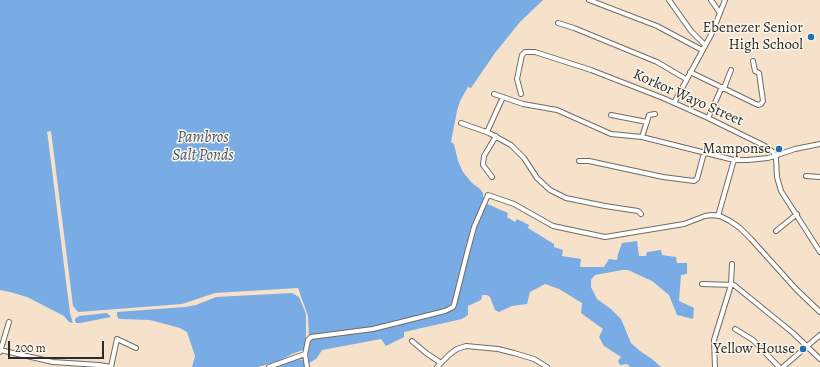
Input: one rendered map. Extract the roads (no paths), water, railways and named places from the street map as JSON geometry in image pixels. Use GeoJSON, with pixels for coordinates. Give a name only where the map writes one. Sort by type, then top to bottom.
{"type":"FeatureCollection","features":[{"type":"Feature","properties":{"kind":"street"},"geometry":{"type":"LineString","coordinates":[[589,0],[657,26],[702,50]]}},
{"type":"Feature","properties":{"kind":"street"},"geometry":{"type":"LineString","coordinates":[[669,0],[691,31],[705,45]]}},
{"type":"Feature","properties":{"kind":"street"},"geometry":{"type":"LineString","coordinates":[[711,0],[720,13]]}},
{"type":"Feature","properties":{"kind":"street"},"geometry":{"type":"LineString","coordinates":[[674,104],[705,45],[725,0]]}},
{"type":"Feature","properties":{"kind":"street"},"geometry":{"type":"LineString","coordinates":[[558,23],[574,28],[657,62],[686,79]]}},
{"type":"Feature","properties":{"kind":"street","name":"Korkor Wayo Street"},"geometry":{"type":"LineString","coordinates":[[521,94],[517,79],[522,55],[525,52],[531,52],[555,57],[591,70],[708,118],[765,146],[775,156]]}},
{"type":"Feature","properties":{"kind":"street"},"geometry":{"type":"LineString","coordinates":[[690,72],[758,104],[761,104],[763,101],[759,73],[755,71],[753,61]]}},
{"type":"Feature","properties":{"kind":"street"},"geometry":{"type":"LineString","coordinates":[[708,118],[731,70]]}},
{"type":"Feature","properties":{"kind":"street"},"geometry":{"type":"LineString","coordinates":[[494,94],[538,108],[557,110],[611,134],[642,137],[734,160],[748,160],[775,156],[795,149],[820,144]]}},
{"type":"Feature","properties":{"kind":"street"},"geometry":{"type":"LineString","coordinates":[[487,132],[503,97]]}},
{"type":"Feature","properties":{"kind":"street"},"geometry":{"type":"LineString","coordinates":[[642,137],[649,115],[655,114]]}},
{"type":"Feature","properties":{"kind":"street"},"geometry":{"type":"LineString","coordinates":[[611,115],[647,122]]}},
{"type":"Feature","properties":{"kind":"street"},"geometry":{"type":"LineString","coordinates":[[461,123],[487,132],[511,145],[524,158],[536,178],[550,190],[566,198],[638,211],[641,214]]}},
{"type":"Feature","properties":{"kind":"street"},"geometry":{"type":"LineString","coordinates":[[492,177],[483,165],[484,156],[496,136]]}},
{"type":"Feature","properties":{"kind":"street"},"geometry":{"type":"LineString","coordinates":[[579,161],[589,161],[663,177],[694,180],[697,178],[704,153]]}},
{"type":"Feature","properties":{"kind":"street"},"geometry":{"type":"LineString","coordinates":[[775,156],[781,191],[820,252]]}},
{"type":"Feature","properties":{"kind":"street"},"geometry":{"type":"LineString","coordinates":[[718,216],[734,160]]}},
{"type":"Feature","properties":{"kind":"street"},"geometry":{"type":"LineString","coordinates":[[806,176],[820,177]]}},
{"type":"Feature","properties":{"kind":"street"},"geometry":{"type":"LineString","coordinates":[[307,367],[304,354],[308,340],[311,337],[373,329],[445,310],[454,305],[474,227],[488,194],[514,204],[553,226],[610,238],[684,224],[705,216],[718,216],[730,221],[740,228],[796,289],[820,312]]}},
{"type":"Feature","properties":{"kind":"street"},"geometry":{"type":"LineString","coordinates":[[776,231],[797,214]]}},
{"type":"Feature","properties":{"kind":"street"},"geometry":{"type":"LineString","coordinates":[[715,367],[714,340],[731,285],[732,264]]}},
{"type":"Feature","properties":{"kind":"street"},"geometry":{"type":"LineString","coordinates":[[702,284],[734,285],[793,333],[820,359]]}},
{"type":"Feature","properties":{"kind":"street"},"geometry":{"type":"LineString","coordinates":[[9,322],[0,351],[53,362],[99,364],[111,367],[117,339],[136,348]]}},
{"type":"Feature","properties":{"kind":"street"},"geometry":{"type":"LineString","coordinates":[[735,329],[753,340],[779,367]]}},
{"type":"Feature","properties":{"kind":"street"},"geometry":{"type":"LineString","coordinates":[[783,367],[820,335]]}},
{"type":"Feature","properties":{"kind":"street"},"geometry":{"type":"LineString","coordinates":[[412,341],[441,363]]}},
{"type":"Feature","properties":{"kind":"street"},"geometry":{"type":"LineString","coordinates":[[437,367],[450,354],[466,346],[498,349],[514,353],[534,359],[547,367]]}},
{"type":"Feature","properties":{"kind":"street"},"geometry":{"type":"LineString","coordinates":[[269,367],[304,354]]}},
{"type":"Feature","properties":{"kind":"water","name":"Pambros Salt Ponds"},"geometry":{"type":"Polygon","coordinates":[[[0,0],[543,0],[520,22],[495,53],[471,88],[468,87],[460,101],[451,142],[454,144],[458,161],[463,172],[472,183],[480,189],[483,193],[483,197],[487,198],[485,203],[508,213],[507,217],[515,222],[517,219],[529,225],[528,228],[554,244],[554,247],[563,250],[562,256],[581,259],[580,267],[604,267],[609,259],[617,260],[622,243],[637,241],[639,256],[646,256],[647,252],[661,250],[662,255],[676,257],[677,263],[687,263],[687,274],[681,275],[679,301],[694,308],[693,319],[677,315],[669,295],[652,281],[628,270],[595,275],[591,280],[591,287],[597,299],[611,309],[621,319],[631,343],[661,367],[630,367],[627,364],[620,365],[618,361],[621,357],[604,346],[599,337],[603,329],[581,313],[582,303],[559,289],[545,284],[530,292],[527,304],[512,306],[499,312],[495,310],[490,297],[487,295],[482,295],[481,300],[468,306],[468,315],[462,319],[404,332],[404,337],[386,346],[381,339],[322,350],[316,359],[309,363],[308,316],[298,288],[215,293],[182,304],[78,312],[73,306],[51,131],[47,132],[70,313],[73,323],[69,322],[64,316],[27,297],[0,290],[0,0]]]}},
{"type":"Feature","properties":{"kind":"water"},"geometry":{"type":"Polygon","coordinates":[[[292,293],[299,297],[306,314],[306,346],[303,350],[279,361],[258,367],[192,367],[195,356],[187,332],[180,328],[150,320],[119,319],[117,316],[117,312],[196,305],[216,297],[292,293]]]}},
{"type":"Feature","properties":{"kind":"water"},"geometry":{"type":"Polygon","coordinates":[[[107,313],[111,317],[80,323],[76,323],[75,321],[75,319],[79,316],[107,313]]]}},
{"type":"Feature","properties":{"kind":"water"},"geometry":{"type":"Polygon","coordinates":[[[299,359],[305,361],[306,367],[278,367],[290,361],[299,359]]]}},
{"type":"Feature","properties":{"kind":"place","name":"Ebenezer Senior High School"},"geometry":{"type":"Point","coordinates":[811,37]}},
{"type":"Feature","properties":{"kind":"place","name":"Mamponse"},"geometry":{"type":"Point","coordinates":[779,149]}},
{"type":"Feature","properties":{"kind":"place","name":"Yellow House"},"geometry":{"type":"Point","coordinates":[803,349]}}]}
